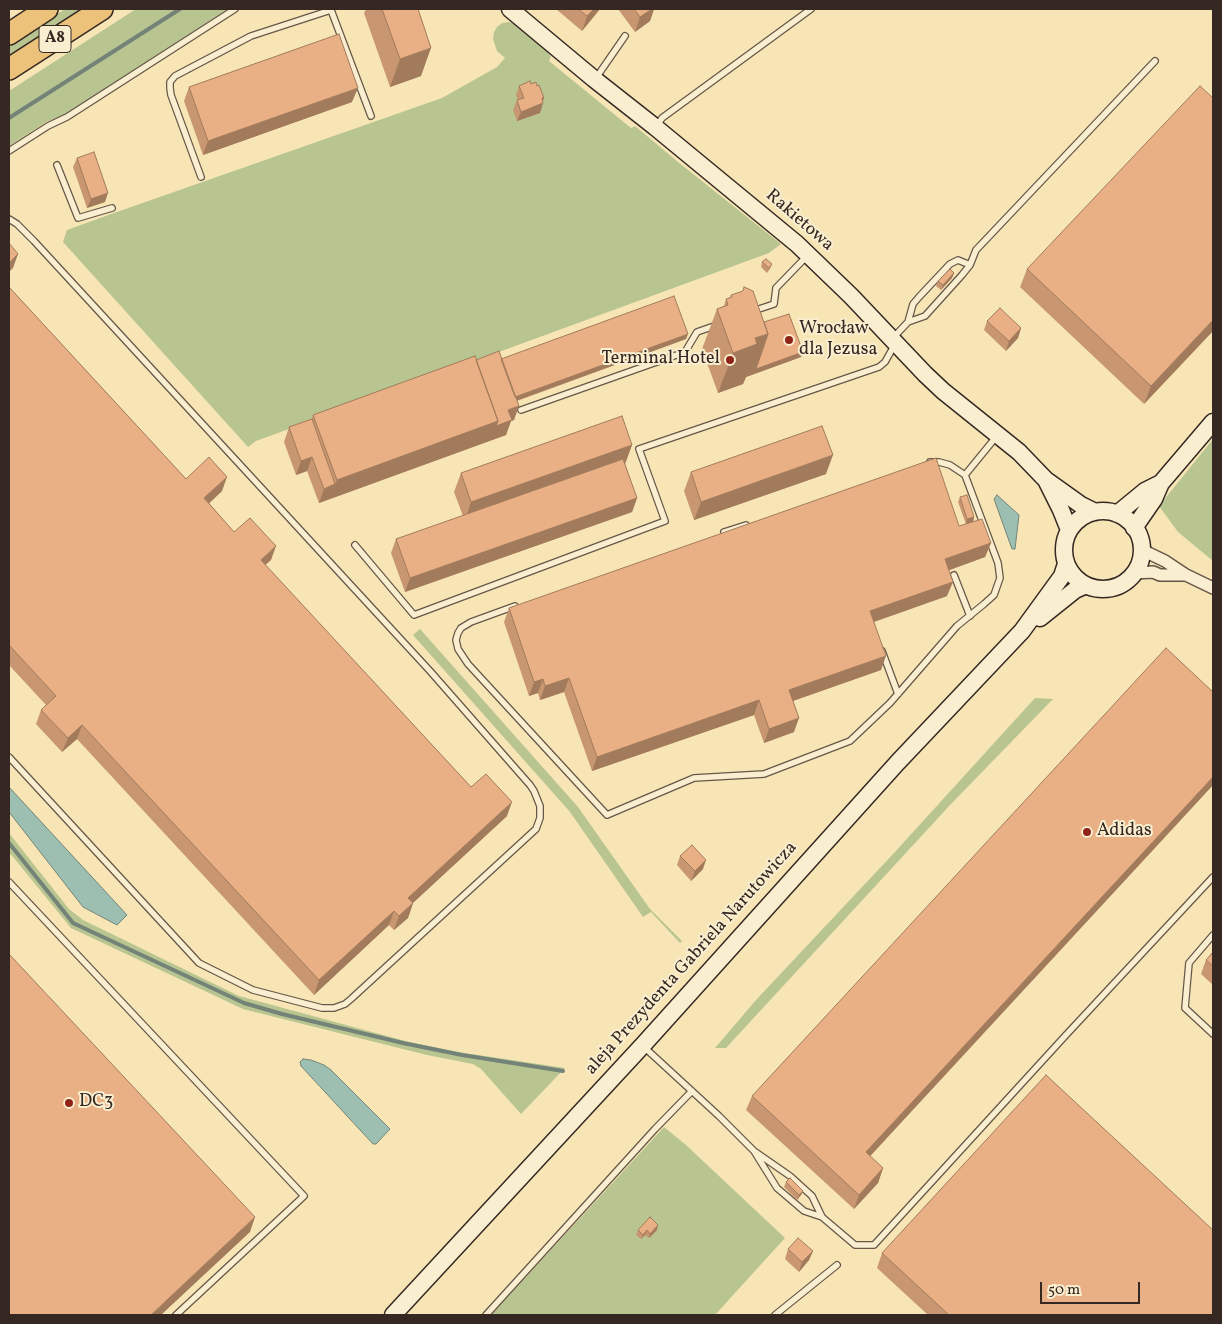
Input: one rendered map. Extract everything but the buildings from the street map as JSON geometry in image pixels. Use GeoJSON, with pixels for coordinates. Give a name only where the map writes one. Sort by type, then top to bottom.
{"type":"FeatureCollection","features":[{"type":"Feature","properties":{"kind":"highway","name":"A8"},"geometry":{"type":"LineString","coordinates":[[9,34],[47,9]]}},
{"type":"Feature","properties":{"kind":"highway","name":"A8"},"geometry":{"type":"LineString","coordinates":[[9,70],[102,9]]}},
{"type":"Feature","properties":{"kind":"street","name":"Rakietowa"},"geometry":{"type":"LineString","coordinates":[[510,9],[809,254],[943,391],[1019,452],[1046,480],[1081,505],[1095,512]]}},
{"type":"Feature","properties":{"kind":"street"},"geometry":{"type":"LineString","coordinates":[[1134,528],[1154,499],[1161,482],[1213,422]]}},
{"type":"Feature","properties":{"kind":"street","name":"Rakietowa"},"geometry":{"type":"LineString","coordinates":[[1046,480],[1069,530]]}},
{"type":"Feature","properties":{"kind":"street"},"geometry":{"type":"LineString","coordinates":[[1117,514],[1145,491],[1161,482]]}},
{"type":"Feature","properties":{"kind":"street"},"geometry":{"type":"LineString","coordinates":[[1105,511],[1117,514],[1134,528],[1142,550],[1140,562],[1127,581],[1117,586],[1107,589],[1096,589],[1086,586],[1077,580],[1066,564],[1064,547],[1069,530],[1080,518],[1095,512],[1105,511]]}},
{"type":"Feature","properties":{"kind":"street"},"geometry":{"type":"LineString","coordinates":[[1142,550],[1213,588]]}},
{"type":"Feature","properties":{"kind":"street","name":"aleja Prezydenta Gabriela Narutowicza"},"geometry":{"type":"LineString","coordinates":[[1022,632],[1062,576],[1066,564]]}},
{"type":"Feature","properties":{"kind":"street"},"geometry":{"type":"LineString","coordinates":[[1134,573],[1153,572],[1160,575],[1186,575]]}},
{"type":"Feature","properties":{"kind":"street","name":"aleja Prezydenta Gabriela Narutowicza"},"geometry":{"type":"LineString","coordinates":[[393,1315],[642,1045],[898,762],[1022,632],[1075,590],[1086,586]]}},
{"type":"Feature","properties":{"kind":"lane"},"geometry":{"type":"LineString","coordinates":[[9,151],[48,126],[67,117],[235,9]]}},
{"type":"Feature","properties":{"kind":"lane"},"geometry":{"type":"LineString","coordinates":[[655,127],[662,118],[811,9]]}},
{"type":"Feature","properties":{"kind":"lane"},"geometry":{"type":"LineString","coordinates":[[201,177],[171,95],[170,82],[176,76],[251,36],[331,10],[371,116]]}},
{"type":"Feature","properties":{"kind":"lane"},"geometry":{"type":"LineString","coordinates":[[594,79],[625,36]]}},
{"type":"Feature","properties":{"kind":"lane"},"geometry":{"type":"LineString","coordinates":[[908,322],[925,316],[970,265],[976,250],[1155,61]]}},
{"type":"Feature","properties":{"kind":"lane"},"geometry":{"type":"LineString","coordinates":[[57,166],[78,218],[112,208]]}},
{"type":"Feature","properties":{"kind":"lane"},"geometry":{"type":"LineString","coordinates":[[9,219],[17,224],[34,241],[436,678],[530,785],[540,806],[540,818],[536,829],[352,999],[334,1008],[322,1008],[253,990],[199,963],[9,757]]}},
{"type":"Feature","properties":{"kind":"lane"},"geometry":{"type":"LineString","coordinates":[[752,312],[774,304],[776,288],[809,254]]}},
{"type":"Feature","properties":{"kind":"lane"},"geometry":{"type":"LineString","coordinates":[[355,545],[414,615],[665,521],[638,449],[880,367],[885,362],[893,342],[908,322],[914,304],[919,297],[950,264],[958,260],[970,265]]}},
{"type":"Feature","properties":{"kind":"lane"},"geometry":{"type":"LineString","coordinates":[[521,410],[685,352],[697,332],[724,322]]}},
{"type":"Feature","properties":{"kind":"lane"},"geometry":{"type":"LineString","coordinates":[[965,475],[998,435]]}},
{"type":"Feature","properties":{"kind":"lane"},"geometry":{"type":"LineString","coordinates":[[526,602],[471,622],[461,628],[456,640],[458,649],[468,664],[607,815],[694,778],[764,774],[850,741],[898,694],[957,626],[994,595],[998,586],[1000,570],[965,475],[939,462],[925,463]]}},
{"type":"Feature","properties":{"kind":"lane"},"geometry":{"type":"LineString","coordinates":[[717,535],[754,522]]}},
{"type":"Feature","properties":{"kind":"lane"},"geometry":{"type":"LineString","coordinates":[[954,575],[970,616]]}},
{"type":"Feature","properties":{"kind":"lane"},"geometry":{"type":"LineString","coordinates":[[879,643],[898,694]]}},
{"type":"Feature","properties":{"kind":"lane"},"geometry":{"type":"LineString","coordinates":[[642,1045],[719,1116],[754,1152],[778,1188],[804,1211],[822,1217],[855,1245],[874,1245],[1213,878]]}},
{"type":"Feature","properties":{"kind":"lane"},"geometry":{"type":"LineString","coordinates":[[9,882],[304,1196],[176,1315]]}},
{"type":"Feature","properties":{"kind":"lane"},"geometry":{"type":"LineString","coordinates":[[1213,935],[1188,964],[1185,1008],[1213,1034]]}},
{"type":"Feature","properties":{"kind":"lane"},"geometry":{"type":"LineString","coordinates":[[486,1315],[655,1129],[692,1091]]}},
{"type":"Feature","properties":{"kind":"lane"},"geometry":{"type":"LineString","coordinates":[[754,1152],[790,1176],[812,1196],[822,1217]]}},
{"type":"Feature","properties":{"kind":"lane"},"geometry":{"type":"LineString","coordinates":[[775,1315],[837,1265]]}},
{"type":"Feature","properties":{"kind":"green space"},"geometry":{"type":"Polygon","coordinates":[[[65,9],[83,9],[9,57],[9,45],[65,9]]]}},
{"type":"Feature","properties":{"kind":"green space"},"geometry":{"type":"Polygon","coordinates":[[[136,9],[228,9],[64,115],[46,122],[9,146],[9,91],[136,9]]]}},
{"type":"Feature","properties":{"kind":"green space"},"geometry":{"type":"Polygon","coordinates":[[[509,22],[515,24],[542,46],[551,56],[549,61],[631,128],[635,126],[781,244],[769,253],[256,441],[248,447],[63,242],[67,230],[442,98],[497,67],[505,58],[497,51],[493,39],[497,27],[502,23],[509,22]]]}},
{"type":"Feature","properties":{"kind":"green space"},"geometry":{"type":"Polygon","coordinates":[[[1213,439],[1213,561],[1178,532],[1159,506],[1213,439]]]}},
{"type":"Feature","properties":{"kind":"green space"},"geometry":{"type":"Polygon","coordinates":[[[420,629],[578,807],[650,909],[682,941],[680,943],[651,912],[643,917],[570,812],[413,635],[420,629]]]}},
{"type":"Feature","properties":{"kind":"green space"},"geometry":{"type":"Polygon","coordinates":[[[1035,698],[1053,699],[951,804],[726,1048],[715,1048],[756,1000],[894,853],[1035,698]]]}},
{"type":"Feature","properties":{"kind":"green space"},"geometry":{"type":"Polygon","coordinates":[[[9,833],[69,909],[83,920],[239,996],[409,1042],[458,1052],[565,1068],[521,1114],[481,1069],[473,1064],[427,1055],[243,1009],[71,928],[9,852],[9,833]]]}},
{"type":"Feature","properties":{"kind":"green space"},"geometry":{"type":"Polygon","coordinates":[[[664,1127],[686,1145],[785,1238],[715,1315],[491,1315],[664,1127]]]}},
{"type":"Feature","properties":{"kind":"shaded area"},"geometry":{"type":"Polygon","coordinates":[[[997,495],[1019,515],[1015,549],[1012,549],[994,499],[997,495]]]}},
{"type":"Feature","properties":{"kind":"shaded area"},"geometry":{"type":"Polygon","coordinates":[[[9,787],[127,915],[117,925],[83,907],[9,812],[9,787]]]}},
{"type":"Feature","properties":{"kind":"shaded area"},"geometry":{"type":"Polygon","coordinates":[[[303,1059],[324,1065],[331,1070],[390,1129],[376,1144],[373,1144],[301,1066],[300,1062],[303,1059]]]}},
{"type":"Feature","properties":{"kind":"waterway"},"geometry":{"type":"LineString","coordinates":[[9,118],[180,9]]}},
{"type":"Feature","properties":{"kind":"waterway"},"geometry":{"type":"LineString","coordinates":[[9,843],[73,923],[244,1003],[403,1043],[462,1055],[563,1071]]}},
{"type":"Feature","properties":{"kind":"place","name":"Wrocław dla Jezusa"},"geometry":{"type":"Point","coordinates":[789,340]}},
{"type":"Feature","properties":{"kind":"place","name":"Terminal Hotel"},"geometry":{"type":"Point","coordinates":[730,360]}},
{"type":"Feature","properties":{"kind":"place","name":"Adidas"},"geometry":{"type":"Point","coordinates":[1087,832]}},
{"type":"Feature","properties":{"kind":"place","name":"DC3"},"geometry":{"type":"Point","coordinates":[69,1103]}}]}
